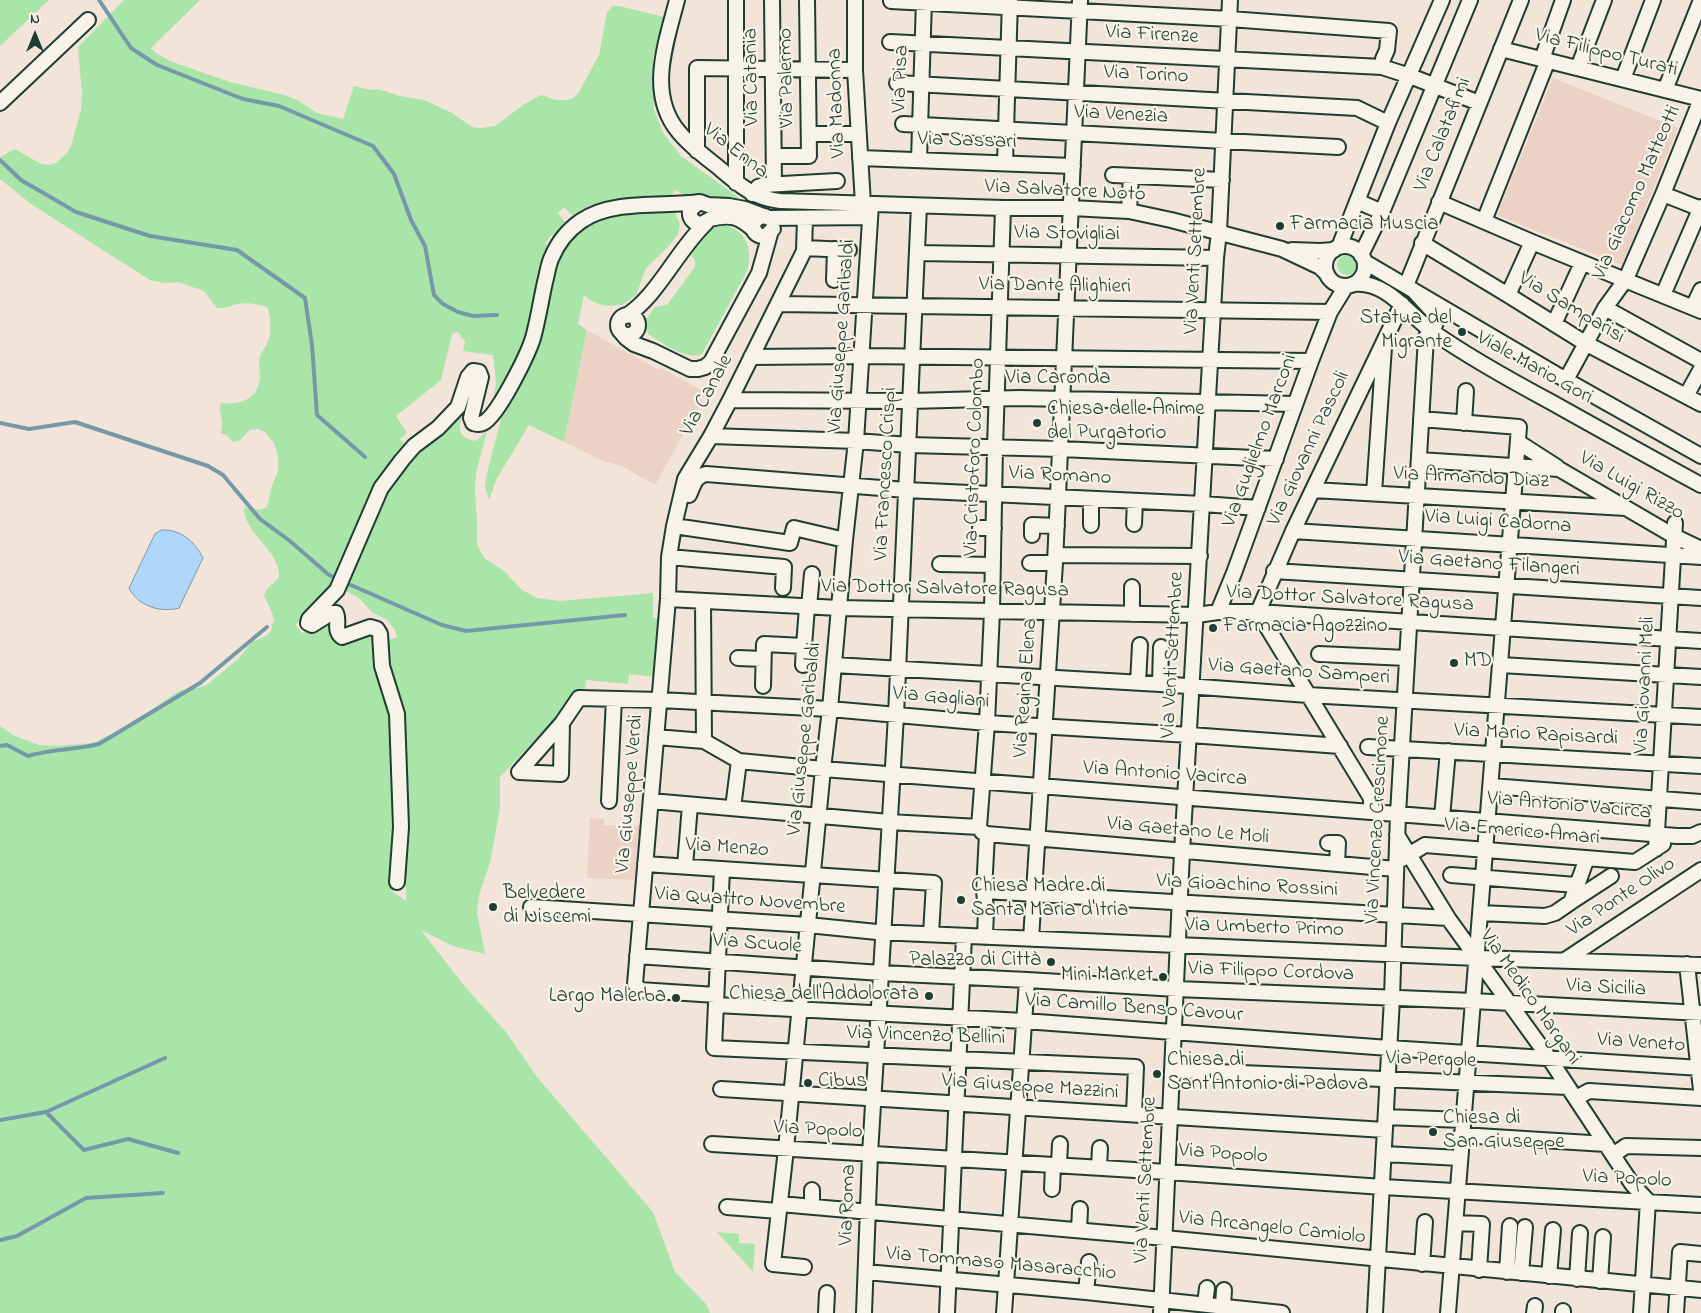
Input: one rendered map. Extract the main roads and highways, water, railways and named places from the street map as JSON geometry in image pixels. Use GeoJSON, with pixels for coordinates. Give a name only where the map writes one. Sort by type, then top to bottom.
{"type":"FeatureCollection","features":[{"type":"Feature","properties":{"kind":"water"},"geometry":{"type":"Polygon","coordinates":[[[162,530],[169,530],[187,538],[203,558],[179,608],[164,610],[144,604],[129,588],[155,534],[162,530]]]}},
{"type":"Feature","properties":{"kind":"waterway"},"geometry":{"type":"LineString","coordinates":[[99,0],[131,48],[157,65],[243,99],[279,106],[373,146],[394,174],[411,220],[425,246],[434,295],[443,304],[458,312],[473,316],[497,315]]}},
{"type":"Feature","properties":{"kind":"waterway"},"geometry":{"type":"LineString","coordinates":[[0,160],[21,180],[76,212],[150,236],[237,250],[305,298],[312,345],[317,415],[365,457]]}},
{"type":"Feature","properties":{"kind":"waterway"},"geometry":{"type":"LineString","coordinates":[[0,423],[29,429],[75,422],[208,466],[223,475],[260,519],[290,541],[329,575],[338,579]]}},
{"type":"Feature","properties":{"kind":"waterway"},"geometry":{"type":"LineString","coordinates":[[344,582],[442,625],[466,631],[625,615]]}},
{"type":"Feature","properties":{"kind":"waterway"},"geometry":{"type":"LineString","coordinates":[[0,746],[7,745],[28,756],[99,744],[200,683],[267,627]]}},
{"type":"Feature","properties":{"kind":"waterway"},"geometry":{"type":"LineString","coordinates":[[0,1120],[46,1112],[165,1058]]}},
{"type":"Feature","properties":{"kind":"waterway"},"geometry":{"type":"LineString","coordinates":[[46,1112],[84,1150],[128,1139],[178,1153]]}},
{"type":"Feature","properties":{"kind":"waterway"},"geometry":{"type":"LineString","coordinates":[[0,1240],[17,1236],[86,1198],[163,1193]]}},
{"type":"Feature","properties":{"kind":"place","name":"Farmacia Muscia"},"geometry":{"type":"Point","coordinates":[1280,226]}},
{"type":"Feature","properties":{"kind":"place","name":"Statua del Migrante"},"geometry":{"type":"Point","coordinates":[1462,332]}},
{"type":"Feature","properties":{"kind":"place","name":"Chiesa delle Anime del Purgatorio"},"geometry":{"type":"Point","coordinates":[1037,423]}},
{"type":"Feature","properties":{"kind":"place","name":"Farmacia Agozzino"},"geometry":{"type":"Point","coordinates":[1213,628]}},
{"type":"Feature","properties":{"kind":"place","name":"MD"},"geometry":{"type":"Point","coordinates":[1454,663]}},
{"type":"Feature","properties":{"kind":"place","name":"Chiesa Madre di Santa Maria d'Itria"},"geometry":{"type":"Point","coordinates":[961,900]}},
{"type":"Feature","properties":{"kind":"place","name":"Belvedere di Niscemi"},"geometry":{"type":"Point","coordinates":[493,907]}},
{"type":"Feature","properties":{"kind":"place","name":"Palazzo di Città"},"geometry":{"type":"Point","coordinates":[1051,962]}},
{"type":"Feature","properties":{"kind":"place","name":"Mini Market"},"geometry":{"type":"Point","coordinates":[1163,977]}},
{"type":"Feature","properties":{"kind":"place","name":"Chiesa dell'Addolorata"},"geometry":{"type":"Point","coordinates":[929,996]}},
{"type":"Feature","properties":{"kind":"place","name":"Largo Malerba"},"geometry":{"type":"Point","coordinates":[676,998]}},
{"type":"Feature","properties":{"kind":"place","name":"Chiesa di Sant'Antonio di Padova"},"geometry":{"type":"Point","coordinates":[1157,1074]}},
{"type":"Feature","properties":{"kind":"place","name":"Cibus"},"geometry":{"type":"Point","coordinates":[808,1083]}},
{"type":"Feature","properties":{"kind":"place","name":"Chiesa di San Giuseppe"},"geometry":{"type":"Point","coordinates":[1433,1132]}}]}
